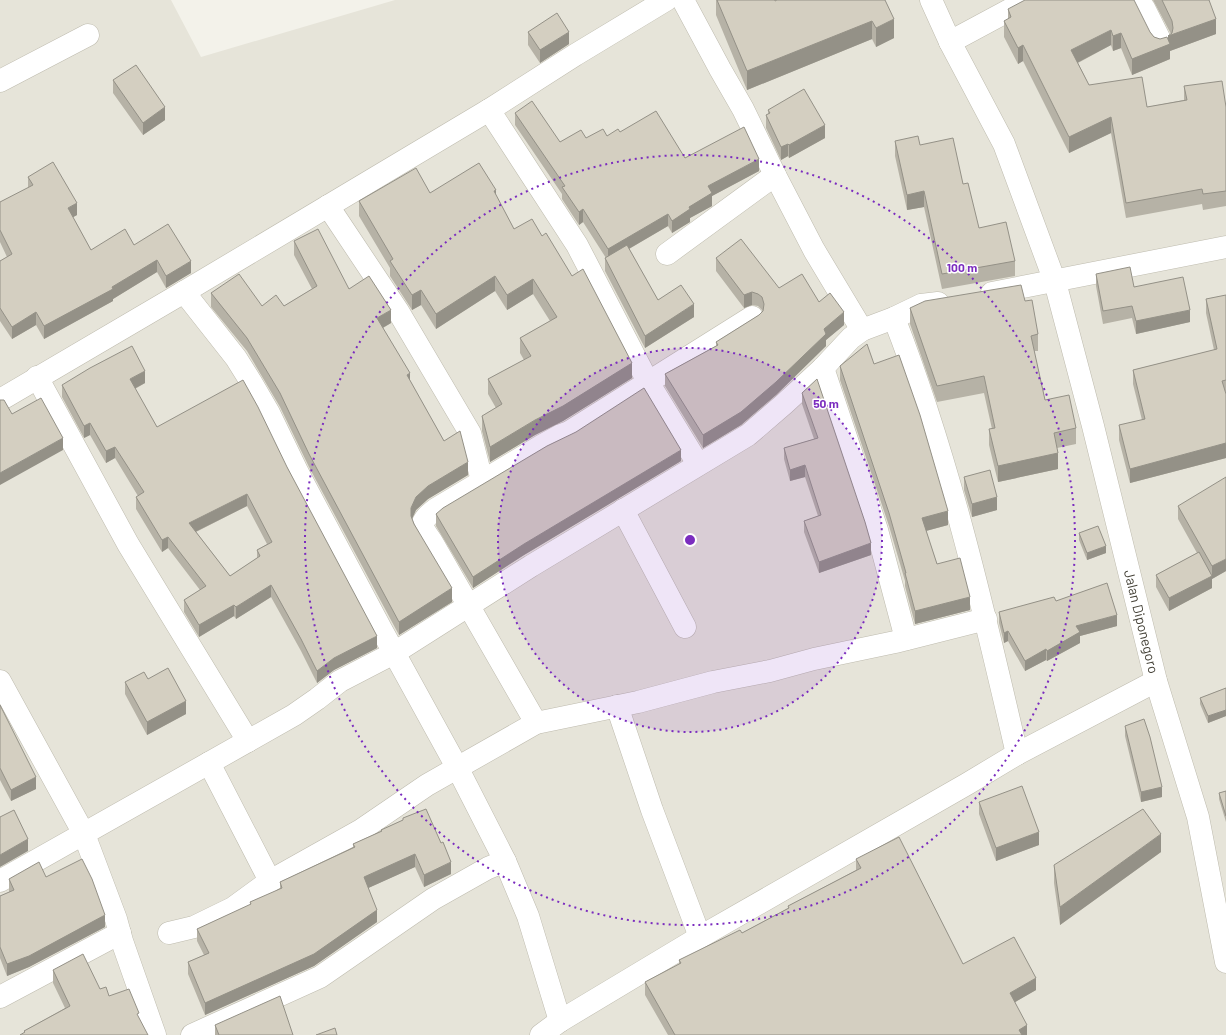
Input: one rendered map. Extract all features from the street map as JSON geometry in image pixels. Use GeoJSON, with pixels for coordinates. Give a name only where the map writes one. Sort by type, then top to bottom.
{"type":"FeatureCollection","features":[{"type":"Feature","properties":{"kind":"street"},"geometry":{"type":"LineString","coordinates":[[0,400],[489,110],[575,55],[666,0]]}},
{"type":"Feature","properties":{"kind":"street"},"geometry":{"type":"LineString","coordinates":[[683,0],[720,69],[744,109],[775,175],[814,250],[862,330]]}},
{"type":"Feature","properties":{"kind":"street","name":"Jalan Diponegoro"},"geometry":{"type":"LineString","coordinates":[[931,0],[950,42],[1004,144],[1055,282],[1093,426],[1156,681],[1198,817],[1226,960]]}},
{"type":"Feature","properties":{"kind":"street"},"geometry":{"type":"LineString","coordinates":[[950,42],[1028,0]]}},
{"type":"Feature","properties":{"kind":"street"},"geometry":{"type":"LineString","coordinates":[[1138,0],[1144,8],[1161,42]]}},
{"type":"Feature","properties":{"kind":"street"},"geometry":{"type":"LineString","coordinates":[[0,81],[88,35]]}},
{"type":"Feature","properties":{"kind":"street"},"geometry":{"type":"LineString","coordinates":[[489,110],[577,245],[648,382],[698,464]]}},
{"type":"Feature","properties":{"kind":"street"},"geometry":{"type":"LineString","coordinates":[[667,254],[775,175]]}},
{"type":"Feature","properties":{"kind":"street"},"geometry":{"type":"LineString","coordinates":[[328,206],[398,311],[470,433],[482,481]]}},
{"type":"Feature","properties":{"kind":"street"},"geometry":{"type":"LineString","coordinates":[[0,881],[294,716],[340,682],[394,653],[623,510],[748,435],[823,368],[851,338],[862,330],[894,318],[921,305],[969,298],[1055,282],[1226,248]]}},
{"type":"Feature","properties":{"kind":"street"},"geometry":{"type":"LineString","coordinates":[[184,292],[236,358],[269,413],[298,473],[458,769],[505,861],[528,916],[560,1021]]}},
{"type":"Feature","properties":{"kind":"street"},"geometry":{"type":"LineString","coordinates":[[536,723],[432,542],[423,529],[424,518],[436,509],[541,446],[560,435],[569,432],[752,317]]}},
{"type":"Feature","properties":{"kind":"street"},"geometry":{"type":"LineString","coordinates":[[894,318],[913,367],[950,488],[986,619],[1017,754]]}},
{"type":"Feature","properties":{"kind":"street"},"geometry":{"type":"LineString","coordinates":[[823,368],[877,530],[906,639]]}},
{"type":"Feature","properties":{"kind":"street"},"geometry":{"type":"LineString","coordinates":[[38,377],[128,544],[248,741]]}},
{"type":"Feature","properties":{"kind":"street"},"geometry":{"type":"LineString","coordinates":[[623,510],[685,627]]}},
{"type":"Feature","properties":{"kind":"street"},"geometry":{"type":"LineString","coordinates":[[169,933],[194,927],[233,908],[270,881],[361,830],[427,785],[458,769],[536,723],[669,694],[713,682],[770,671],[814,659],[906,639],[986,619]]}},
{"type":"Feature","properties":{"kind":"street"},"geometry":{"type":"LineString","coordinates":[[0,681],[6,706],[84,834],[116,919],[124,948],[155,1035]]}},
{"type":"Feature","properties":{"kind":"street"},"geometry":{"type":"LineString","coordinates":[[541,1035],[560,1021],[700,937],[1017,754],[1156,681]]}},
{"type":"Feature","properties":{"kind":"street"},"geometry":{"type":"LineString","coordinates":[[617,706],[652,810],[700,937]]}},
{"type":"Feature","properties":{"kind":"street"},"geometry":{"type":"LineString","coordinates":[[209,763],[270,881]]}},
{"type":"Feature","properties":{"kind":"street"},"geometry":{"type":"LineString","coordinates":[[192,1035],[320,977],[433,899],[488,868],[505,861]]}},
{"type":"Feature","properties":{"kind":"street"},"geometry":{"type":"LineString","coordinates":[[0,997],[120,933]]}},
{"type":"Feature","properties":{"kind":"shaded area"},"geometry":{"type":"Polygon","coordinates":[[[0,0],[171,0],[201,57],[395,0],[1226,0],[1226,1035],[0,1035],[0,0]]]}},
{"type":"Feature","properties":{"kind":"building"},"geometry":{"type":"Polygon","coordinates":[[[717,0],[885,0],[894,19],[876,28],[872,21],[747,71],[717,0]]]}},
{"type":"Feature","properties":{"kind":"building"},"geometry":{"type":"Polygon","coordinates":[[[1025,0],[1134,0],[1154,37],[1160,39],[1167,37],[1170,44],[1132,59],[1121,33],[1113,36],[1111,30],[1071,50],[1089,85],[1142,77],[1147,107],[1187,100],[1184,86],[1222,81],[1226,107],[1226,191],[1203,194],[1202,189],[1126,203],[1111,117],[1069,137],[1023,45],[1018,48],[1004,21],[1011,17],[1008,9],[1025,0]]]}},
{"type":"Feature","properties":{"kind":"building"},"geometry":{"type":"Polygon","coordinates":[[[1162,0],[1209,0],[1216,19],[1168,36],[1172,33],[1172,21],[1162,0]]]}},
{"type":"Feature","properties":{"kind":"building"},"geometry":{"type":"Polygon","coordinates":[[[557,13],[569,32],[540,50],[528,32],[557,13]]]}},
{"type":"Feature","properties":{"kind":"building"},"geometry":{"type":"Polygon","coordinates":[[[136,65],[165,107],[143,123],[113,80],[136,65]]]}},
{"type":"Feature","properties":{"kind":"building"},"geometry":{"type":"Polygon","coordinates":[[[804,89],[825,125],[789,145],[788,144],[781,147],[766,115],[770,113],[768,110],[804,89]]]}},
{"type":"Feature","properties":{"kind":"building"},"geometry":{"type":"Polygon","coordinates":[[[532,101],[560,142],[581,130],[586,138],[603,129],[607,136],[618,129],[620,132],[656,111],[685,158],[744,127],[759,159],[708,186],[712,193],[689,207],[690,209],[672,221],[668,214],[608,249],[583,209],[579,212],[562,187],[565,186],[515,113],[532,101]]]}},
{"type":"Feature","properties":{"kind":"building"},"geometry":{"type":"Polygon","coordinates":[[[918,136],[920,145],[953,138],[963,184],[968,183],[979,228],[1006,222],[1015,261],[942,274],[924,191],[907,195],[895,141],[918,136]]]}},
{"type":"Feature","properties":{"kind":"building"},"geometry":{"type":"Polygon","coordinates":[[[53,162],[77,203],[68,208],[91,250],[125,229],[134,245],[168,224],[191,261],[166,276],[157,260],[112,287],[113,289],[44,326],[36,312],[12,327],[0,308],[0,261],[12,254],[0,230],[0,202],[33,185],[28,177],[53,162]]]}},
{"type":"Feature","properties":{"kind":"building"},"geometry":{"type":"Polygon","coordinates":[[[479,163],[496,190],[494,191],[514,229],[532,219],[542,236],[546,233],[572,276],[583,269],[632,363],[563,406],[535,420],[490,447],[482,416],[502,404],[488,379],[531,356],[520,338],[557,317],[533,279],[507,295],[495,276],[436,314],[421,290],[412,295],[390,261],[393,259],[359,201],[416,168],[430,193],[479,163]]]}},
{"type":"Feature","properties":{"kind":"building"},"geometry":{"type":"Polygon","coordinates":[[[318,229],[349,289],[369,276],[391,310],[377,318],[410,373],[407,375],[444,441],[460,431],[468,462],[428,486],[416,497],[411,508],[411,516],[414,524],[452,588],[399,622],[309,454],[280,393],[247,338],[211,293],[239,274],[262,306],[276,295],[284,306],[317,286],[294,241],[318,229]]]}},
{"type":"Feature","properties":{"kind":"building"},"geometry":{"type":"Polygon","coordinates":[[[741,239],[779,288],[802,274],[819,302],[830,293],[844,312],[824,329],[826,334],[776,382],[741,412],[703,435],[665,374],[718,345],[716,342],[763,311],[764,304],[762,297],[752,292],[744,295],[716,258],[741,239]]]}},
{"type":"Feature","properties":{"kind":"building"},"geometry":{"type":"Polygon","coordinates":[[[627,245],[658,300],[681,285],[694,304],[645,336],[605,258],[627,245]]]}},
{"type":"Feature","properties":{"kind":"building"},"geometry":{"type":"Polygon","coordinates":[[[1130,267],[1134,287],[1183,277],[1190,310],[1136,321],[1132,306],[1103,311],[1096,274],[1130,267]]]}},
{"type":"Feature","properties":{"kind":"building"},"geometry":{"type":"Polygon","coordinates":[[[1021,285],[1025,301],[1032,300],[1038,334],[1031,336],[1045,400],[1069,395],[1076,428],[1054,433],[1058,453],[998,466],[989,429],[995,428],[984,376],[937,386],[910,308],[925,301],[1021,285]]]}},
{"type":"Feature","properties":{"kind":"building"},"geometry":{"type":"Polygon","coordinates":[[[1226,295],[1226,380],[1222,381],[1226,394],[1226,443],[1130,469],[1119,425],[1145,419],[1133,370],[1217,349],[1206,299],[1226,295]]]}},
{"type":"Feature","properties":{"kind":"building"},"geometry":{"type":"Polygon","coordinates":[[[867,344],[874,364],[899,355],[920,415],[948,511],[922,518],[937,564],[960,558],[970,597],[915,611],[889,513],[840,366],[867,344]]]}},
{"type":"Feature","properties":{"kind":"building"},"geometry":{"type":"Polygon","coordinates":[[[132,346],[145,371],[130,379],[157,427],[243,380],[258,407],[287,467],[377,636],[334,658],[317,671],[271,585],[236,607],[234,605],[199,625],[184,600],[206,586],[168,537],[162,540],[136,497],[144,492],[115,447],[106,451],[90,423],[84,426],[62,385],[90,368],[132,346]],[[247,494],[189,523],[230,576],[260,556],[257,550],[272,542],[247,494]]]}},
{"type":"Feature","properties":{"kind":"building"},"geometry":{"type":"Polygon","coordinates":[[[817,379],[871,543],[819,562],[804,521],[821,515],[805,465],[790,470],[784,448],[818,438],[802,393],[817,379]]]}},
{"type":"Feature","properties":{"kind":"building"},"geometry":{"type":"Polygon","coordinates":[[[644,388],[681,450],[524,544],[473,577],[436,514],[443,508],[547,446],[576,432],[644,388]]]}},
{"type":"Feature","properties":{"kind":"building"},"geometry":{"type":"Polygon","coordinates":[[[41,398],[63,438],[0,473],[0,400],[4,400],[12,414],[41,398]]]}},
{"type":"Feature","properties":{"kind":"building"},"geometry":{"type":"Polygon","coordinates":[[[990,470],[997,497],[972,504],[964,477],[990,470]]]}},
{"type":"Feature","properties":{"kind":"building"},"geometry":{"type":"Polygon","coordinates":[[[1226,477],[1226,559],[1212,566],[1178,506],[1226,477]]]}},
{"type":"Feature","properties":{"kind":"building"},"geometry":{"type":"Polygon","coordinates":[[[1098,526],[1106,546],[1087,553],[1079,533],[1098,526]]]}},
{"type":"Feature","properties":{"kind":"building"},"geometry":{"type":"Polygon","coordinates":[[[1199,552],[1212,576],[1169,598],[1156,575],[1199,552]]]}},
{"type":"Feature","properties":{"kind":"building"},"geometry":{"type":"Polygon","coordinates":[[[1107,583],[1117,615],[1076,626],[1080,632],[1047,651],[1046,649],[1025,661],[1008,631],[1004,633],[999,612],[1054,597],[1056,601],[1107,583]]]}},
{"type":"Feature","properties":{"kind":"building"},"geometry":{"type":"Polygon","coordinates":[[[168,668],[186,701],[147,722],[125,682],[144,672],[148,679],[168,668]]]}},
{"type":"Feature","properties":{"kind":"building"},"geometry":{"type":"Polygon","coordinates":[[[1226,688],[1226,710],[1208,716],[1200,698],[1226,688]]]}},
{"type":"Feature","properties":{"kind":"building"},"geometry":{"type":"Polygon","coordinates":[[[0,705],[36,777],[11,790],[0,768],[0,705]]]}},
{"type":"Feature","properties":{"kind":"building"},"geometry":{"type":"Polygon","coordinates":[[[1144,719],[1162,787],[1141,792],[1125,726],[1144,719]]]}},
{"type":"Feature","properties":{"kind":"building"},"geometry":{"type":"Polygon","coordinates":[[[1022,786],[1039,832],[996,848],[979,802],[1022,786]]]}},
{"type":"Feature","properties":{"kind":"building"},"geometry":{"type":"Polygon","coordinates":[[[1226,791],[1226,816],[1219,793],[1226,791]]]}},
{"type":"Feature","properties":{"kind":"building"},"geometry":{"type":"Polygon","coordinates":[[[426,809],[441,843],[443,842],[451,862],[424,875],[415,854],[364,877],[377,910],[314,954],[205,1003],[188,962],[209,953],[197,929],[251,904],[250,902],[282,888],[280,882],[355,847],[353,844],[382,831],[381,830],[403,820],[403,818],[426,809]]]}},
{"type":"Feature","properties":{"kind":"building"},"geometry":{"type":"Polygon","coordinates":[[[1143,809],[1161,834],[1060,907],[1054,865],[1143,809]]]}},
{"type":"Feature","properties":{"kind":"building"},"geometry":{"type":"Polygon","coordinates":[[[14,810],[28,839],[0,855],[0,817],[14,810]]]}},
{"type":"Feature","properties":{"kind":"building"},"geometry":{"type":"Polygon","coordinates":[[[899,837],[963,964],[1014,937],[1036,978],[1010,993],[1027,1025],[1019,1030],[1022,1035],[675,1035],[645,982],[681,963],[679,960],[740,930],[742,933],[789,908],[788,906],[861,868],[856,859],[899,837]]]}},
{"type":"Feature","properties":{"kind":"building"},"geometry":{"type":"Polygon","coordinates":[[[82,859],[92,879],[105,915],[29,956],[7,964],[0,947],[0,896],[14,890],[9,879],[39,862],[46,877],[82,859]]]}},
{"type":"Feature","properties":{"kind":"building"},"geometry":{"type":"Polygon","coordinates":[[[83,954],[100,989],[106,987],[109,996],[129,989],[139,1013],[137,1014],[148,1035],[20,1035],[25,1032],[24,1031],[70,1006],[53,970],[83,954]]]}},
{"type":"Feature","properties":{"kind":"building"},"geometry":{"type":"Polygon","coordinates":[[[280,996],[293,1035],[219,1035],[215,1025],[280,996]]]}},
{"type":"Feature","properties":{"kind":"building"},"geometry":{"type":"Polygon","coordinates":[[[335,1028],[337,1035],[316,1035],[335,1028]]]}}]}
